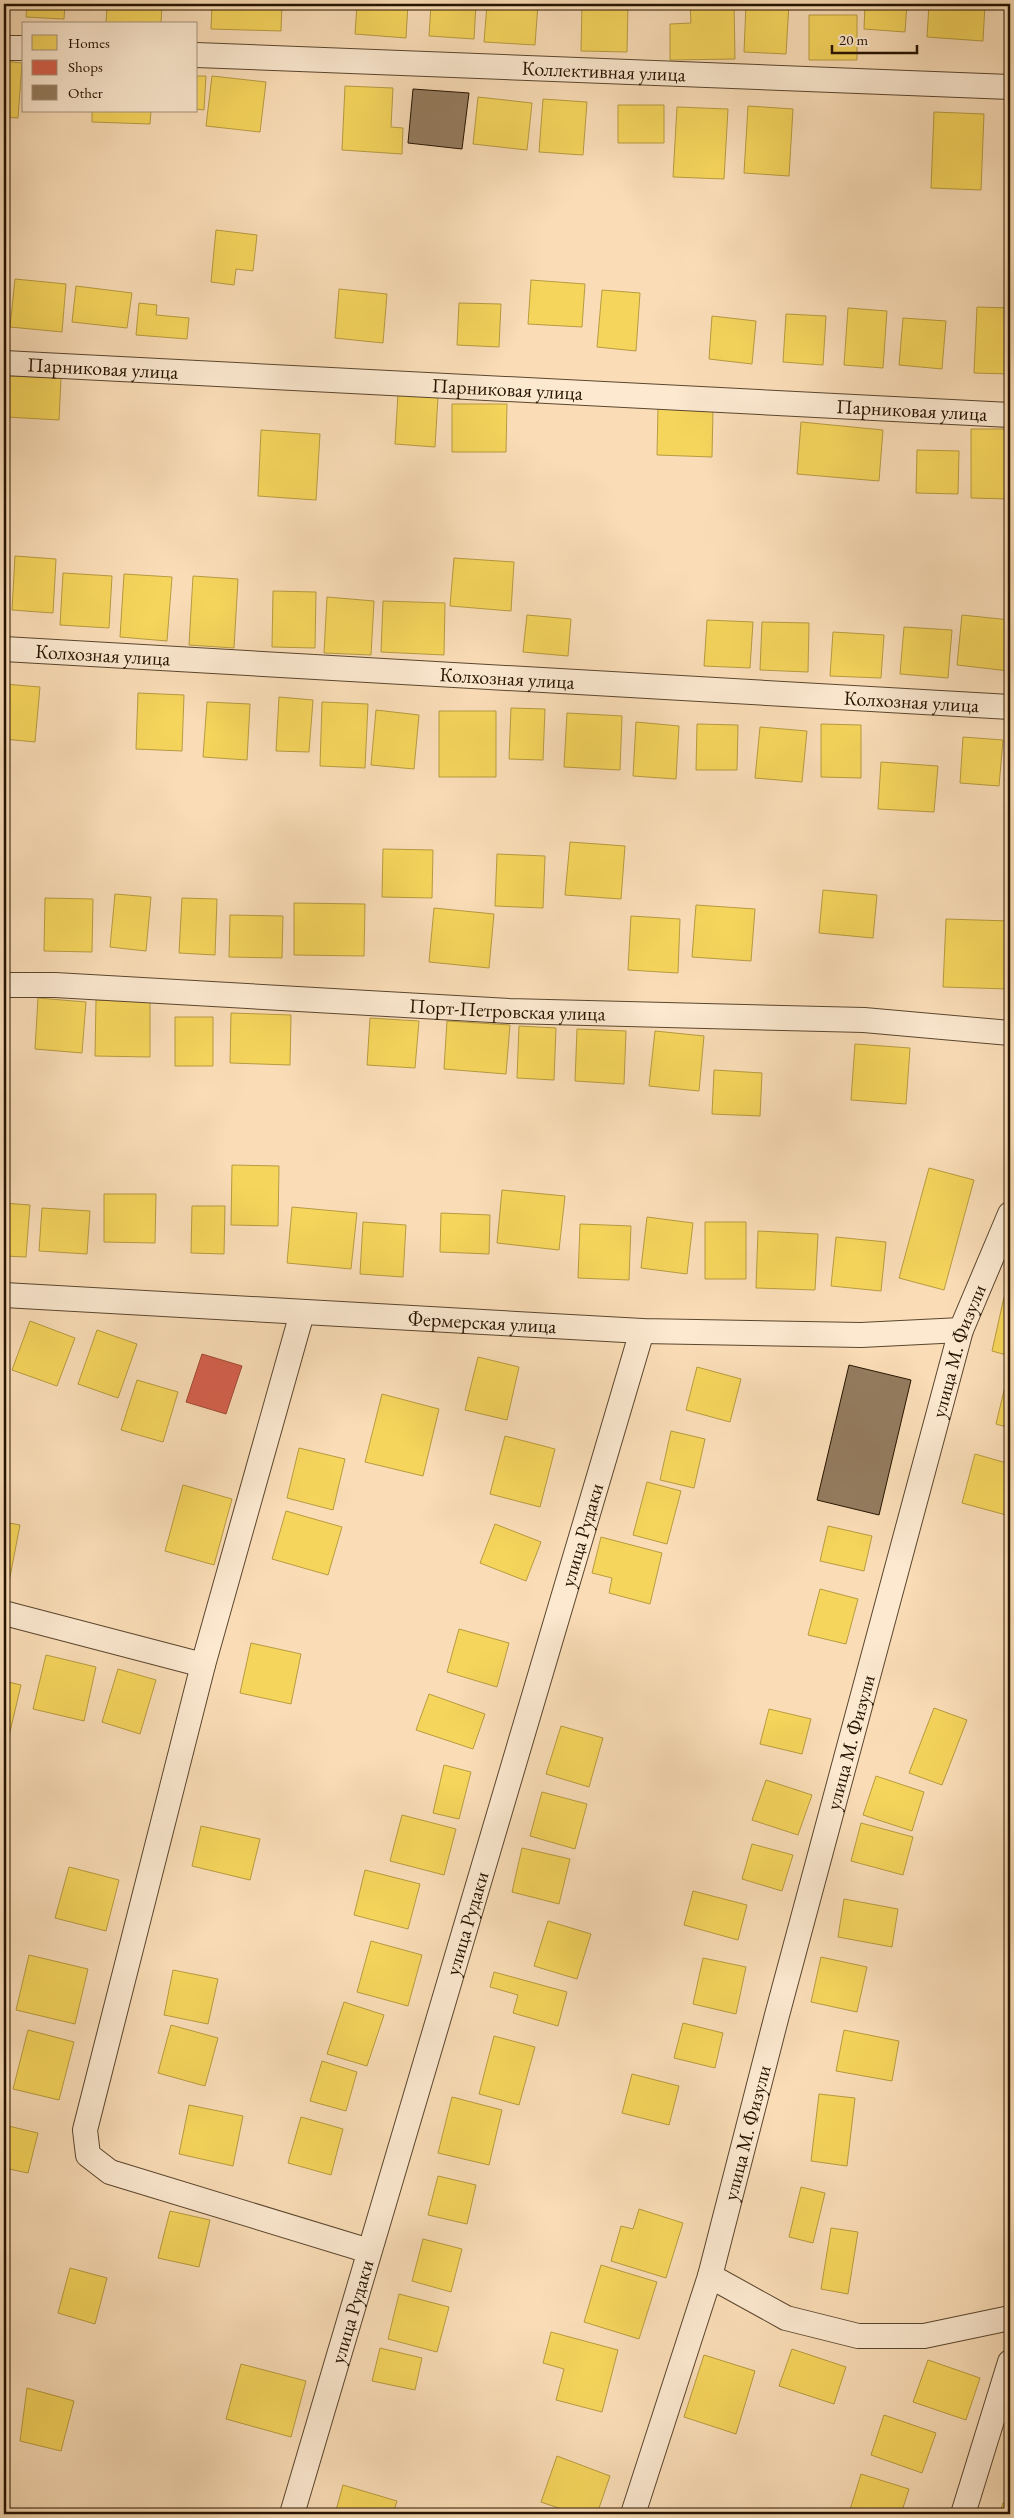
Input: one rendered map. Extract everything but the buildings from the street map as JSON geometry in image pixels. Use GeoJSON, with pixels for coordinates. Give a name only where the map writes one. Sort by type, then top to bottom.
{"type":"FeatureCollection","features":[{"type":"Feature","properties":{"kind":"street"},"geometry":{"type":"LineString","coordinates":[[4,48],[22,48]]}},
{"type":"Feature","properties":{"kind":"street","name":"Коллективная улица"},"geometry":{"type":"LineString","coordinates":[[198,55],[1010,87]]}},
{"type":"Feature","properties":{"kind":"street","name":"Парниковая улица"},"geometry":{"type":"LineString","coordinates":[[4,363],[1010,415]]}},
{"type":"Feature","properties":{"kind":"street","name":"Колхозная улица"},"geometry":{"type":"LineString","coordinates":[[4,649],[1010,708]]}},
{"type":"Feature","properties":{"kind":"street","name":"Порт-Петровская улица"},"geometry":{"type":"LineString","coordinates":[[4,985],[55,985],[509,1011],[864,1020],[1010,1033]]}},
{"type":"Feature","properties":{"kind":"street","name":"улица М. Физули"},"geometry":{"type":"LineString","coordinates":[[633,2514],[710,2276],[780,2005],[961,1330],[1010,1214]]}},
{"type":"Feature","properties":{"kind":"street","name":"Фермерская улица"},"geometry":{"type":"LineString","coordinates":[[4,1295],[642,1331],[861,1335],[961,1330]]}},
{"type":"Feature","properties":{"kind":"street"},"geometry":{"type":"LineString","coordinates":[[302,1313],[203,1665],[85,2130],[88,2155],[110,2172],[369,2251]]}},
{"type":"Feature","properties":{"kind":"street","name":"улица Рудаки"},"geometry":{"type":"LineString","coordinates":[[292,2514],[642,1331]]}},
{"type":"Feature","properties":{"kind":"street"},"geometry":{"type":"LineString","coordinates":[[4,1612],[203,1665]]}},
{"type":"Feature","properties":{"kind":"street"},"geometry":{"type":"LineString","coordinates":[[710,2276],[786,2318],[858,2336],[924,2336],[1010,2318]]}},
{"type":"Feature","properties":{"kind":"street"},"geometry":{"type":"LineString","coordinates":[[963,2514],[1010,2362]]}}]}
